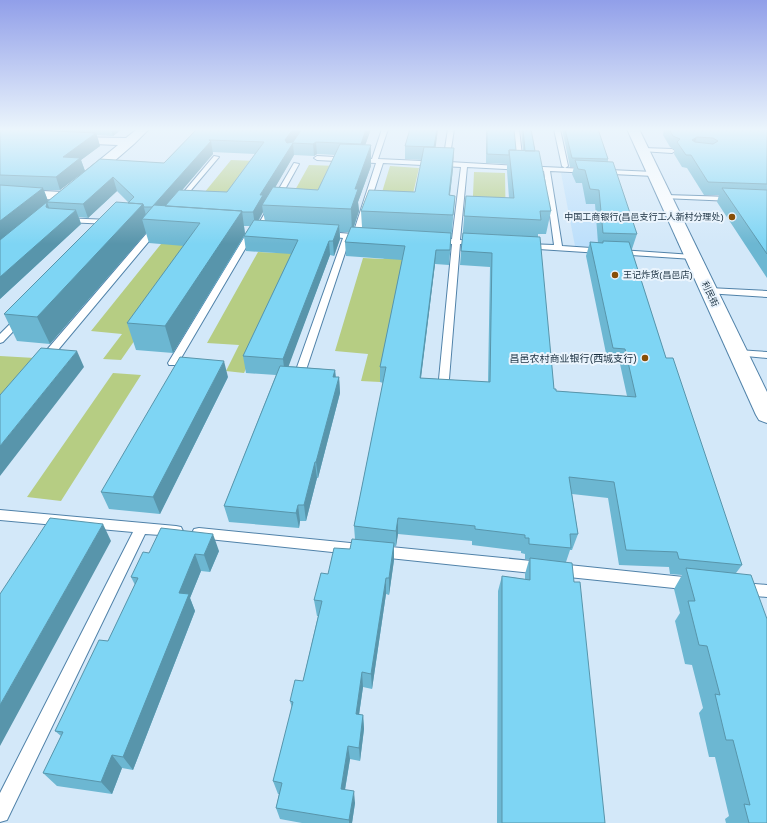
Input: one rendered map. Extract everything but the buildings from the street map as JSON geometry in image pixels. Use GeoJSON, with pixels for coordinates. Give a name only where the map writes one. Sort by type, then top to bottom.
{"type":"FeatureCollection","features":[{"type":"Feature","properties":{"kind":"street"},"geometry":{"type":"LineString","coordinates":[[52,214],[64,196],[99,167]]}},
{"type":"Feature","properties":{"kind":"street","name":"利民街"},"geometry":{"type":"LineString","coordinates":[[651,167],[767,415]]}},
{"type":"Feature","properties":{"kind":"street"},"geometry":{"type":"LineString","coordinates":[[0,193],[64,196]]}},
{"type":"Feature","properties":{"kind":"lane"},"geometry":{"type":"LineString","coordinates":[[173,208],[207,167]]}},
{"type":"Feature","properties":{"kind":"lane"},"geometry":{"type":"LineString","coordinates":[[173,363],[294,167]]}},
{"type":"Feature","properties":{"kind":"lane"},"geometry":{"type":"LineString","coordinates":[[301,370],[375,167]]}},
{"type":"Feature","properties":{"kind":"lane"},"geometry":{"type":"LineString","coordinates":[[444,379],[464,167]]}},
{"type":"Feature","properties":{"kind":"lane"},"geometry":{"type":"LineString","coordinates":[[513,167],[654,174]]}},
{"type":"Feature","properties":{"kind":"lane"},"geometry":{"type":"LineString","coordinates":[[546,169],[558,248]]}},
{"type":"Feature","properties":{"kind":"lane"},"geometry":{"type":"LineString","coordinates":[[665,197],[744,200]]}},
{"type":"Feature","properties":{"kind":"lane"},"geometry":{"type":"LineString","coordinates":[[52,214],[116,225]]}},
{"type":"Feature","properties":{"kind":"lane"},"geometry":{"type":"LineString","coordinates":[[49,354],[160,224]]}},
{"type":"Feature","properties":{"kind":"lane"},"geometry":{"type":"LineString","coordinates":[[317,234],[371,237]]}},
{"type":"Feature","properties":{"kind":"lane"},"geometry":{"type":"LineString","coordinates":[[425,240],[487,244]]}},
{"type":"Feature","properties":{"kind":"lane"},"geometry":{"type":"LineString","coordinates":[[519,246],[693,257]]}},
{"type":"Feature","properties":{"kind":"lane"},"geometry":{"type":"LineString","coordinates":[[709,291],[767,294]]}},
{"type":"Feature","properties":{"kind":"lane"},"geometry":{"type":"LineString","coordinates":[[0,340],[28,312]]}},
{"type":"Feature","properties":{"kind":"lane"},"geometry":{"type":"LineString","coordinates":[[738,353],[767,355]]}},
{"type":"Feature","properties":{"kind":"lane"},"geometry":{"type":"LineString","coordinates":[[0,515],[142,527],[704,585]]}},
{"type":"Feature","properties":{"kind":"lane"},"geometry":{"type":"LineString","coordinates":[[0,813],[142,527]]}},
{"type":"Feature","properties":{"kind":"lane"},"geometry":{"type":"LineString","coordinates":[[728,587],[767,591]]}},
{"type":"Feature","properties":{"kind":"shaded area"},"geometry":{"type":"Polygon","coordinates":[[[561,173],[609,175],[632,249],[575,246],[561,173]]]}},
{"type":"Feature","properties":{"kind":"green space"},"geometry":{"type":"Polygon","coordinates":[[[225,167],[254,167],[217,219],[195,204],[225,167]]]}},
{"type":"Feature","properties":{"kind":"green space"},"geometry":{"type":"Polygon","coordinates":[[[308,167],[337,167],[310,226],[284,210],[308,167]]]}},
{"type":"Feature","properties":{"kind":"green space"},"geometry":{"type":"Polygon","coordinates":[[[390,167],[419,168],[405,228],[376,212],[390,167]]]}},
{"type":"Feature","properties":{"kind":"green space"},"geometry":{"type":"Polygon","coordinates":[[[474,172],[505,173],[506,236],[472,219],[474,172]]]}},
{"type":"Feature","properties":{"kind":"green space"},"geometry":{"type":"Polygon","coordinates":[[[210,232],[121,360],[103,359],[122,334],[91,331],[161,244],[210,232]]]}},
{"type":"Feature","properties":{"kind":"green space"},"geometry":{"type":"Polygon","coordinates":[[[305,239],[244,373],[226,371],[239,345],[207,343],[258,252],[278,253],[305,239]]]}},
{"type":"Feature","properties":{"kind":"green space"},"geometry":{"type":"Polygon","coordinates":[[[407,245],[380,382],[361,381],[368,354],[335,351],[363,258],[383,259],[407,245]]]}},
{"type":"Feature","properties":{"kind":"green space"},"geometry":{"type":"Polygon","coordinates":[[[0,356],[35,358],[0,398],[0,356]]]}},
{"type":"Feature","properties":{"kind":"green space"},"geometry":{"type":"Polygon","coordinates":[[[113,373],[141,375],[61,501],[27,497],[113,373]]]}},
{"type":"Feature","properties":{"kind":"place","name":"中国工商银行(昌邑支行工人新村分理处)"},"geometry":{"type":"Point","coordinates":[732,217]}},
{"type":"Feature","properties":{"kind":"place","name":"王记炸货(昌邑店)"},"geometry":{"type":"Point","coordinates":[615,275]}},
{"type":"Feature","properties":{"kind":"place","name":"昌邑农村商业银行(西城支行)"},"geometry":{"type":"Point","coordinates":[645,358]}}]}
